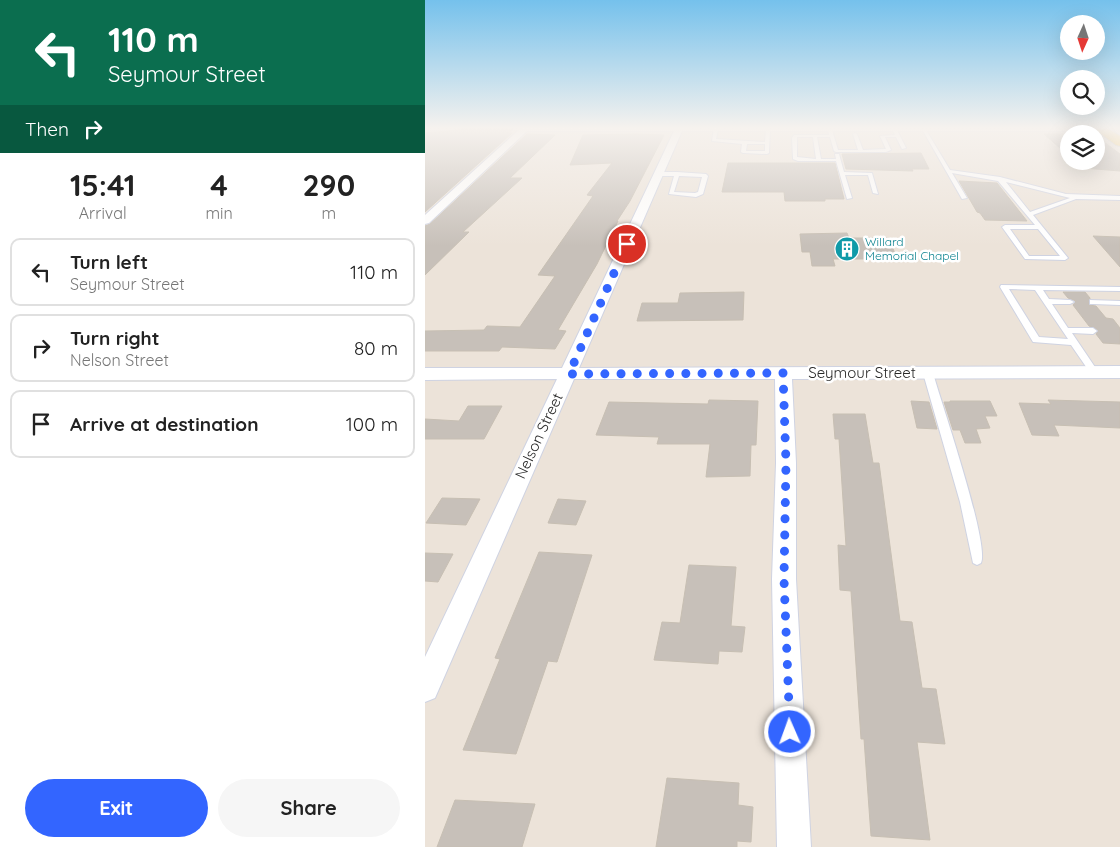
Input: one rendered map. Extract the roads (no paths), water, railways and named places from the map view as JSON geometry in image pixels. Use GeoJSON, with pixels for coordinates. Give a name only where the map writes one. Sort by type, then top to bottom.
{"type":"FeatureCollection","features":[{"type":"Feature","properties":{"kind":"street"},"geometry":{"type":"LineString","coordinates":[[425,221],[483,168]]}},
{"type":"Feature","properties":{"kind":"street","name":"Nelson Street"},"geometry":{"type":"LineString","coordinates":[[425,688],[662,168]]}},
{"type":"Feature","properties":{"kind":"street","name":"Seymour Street"},"geometry":{"type":"LineString","coordinates":[[425,374],[1120,372]]}},
{"type":"Feature","properties":{"kind":"street"},"geometry":{"type":"LineString","coordinates":[[783,373],[786,463],[784,579],[794,847]]}},
{"type":"Feature","properties":{"kind":"lane"},"geometry":{"type":"LineString","coordinates":[[841,168],[849,198]]}},
{"type":"Feature","properties":{"kind":"lane"},"geometry":{"type":"LineString","coordinates":[[947,168],[964,198]]}},
{"type":"Feature","properties":{"kind":"lane"},"geometry":{"type":"LineString","coordinates":[[949,171],[983,174],[1081,198]]}},
{"type":"Feature","properties":{"kind":"lane"},"geometry":{"type":"LineString","coordinates":[[842,173],[869,174],[876,192]]}},
{"type":"Feature","properties":{"kind":"lane"},"geometry":{"type":"LineString","coordinates":[[659,174],[677,174],[705,176],[701,193],[671,192],[677,174]]}},
{"type":"Feature","properties":{"kind":"lane"},"geometry":{"type":"LineString","coordinates":[[1000,179],[1040,227],[1065,258],[1027,258],[1005,227],[1040,227]]}},
{"type":"Feature","properties":{"kind":"lane"},"geometry":{"type":"LineString","coordinates":[[1029,214],[1067,200],[1120,198]]}},
{"type":"Feature","properties":{"kind":"lane"},"geometry":{"type":"LineString","coordinates":[[1074,342],[1036,340],[1004,287],[1120,290]]}},
{"type":"Feature","properties":{"kind":"lane"},"geometry":{"type":"LineString","coordinates":[[1038,288],[1094,372]]}},
{"type":"Feature","properties":{"kind":"lane"},"geometry":{"type":"LineString","coordinates":[[1047,301],[1071,302]]}},
{"type":"Feature","properties":{"kind":"lane"},"geometry":{"type":"LineString","coordinates":[[1093,302],[1120,303]]}},
{"type":"Feature","properties":{"kind":"lane"},"geometry":{"type":"LineString","coordinates":[[1067,330],[1093,331]]}},
{"type":"Feature","properties":{"kind":"lane"},"geometry":{"type":"LineString","coordinates":[[928,373],[966,502],[975,540],[977,559]]}},
{"type":"Feature","properties":{"kind":"place","name":"Willard Memorial Chapel"},"geometry":{"type":"Point","coordinates":[847,249]}}]}
